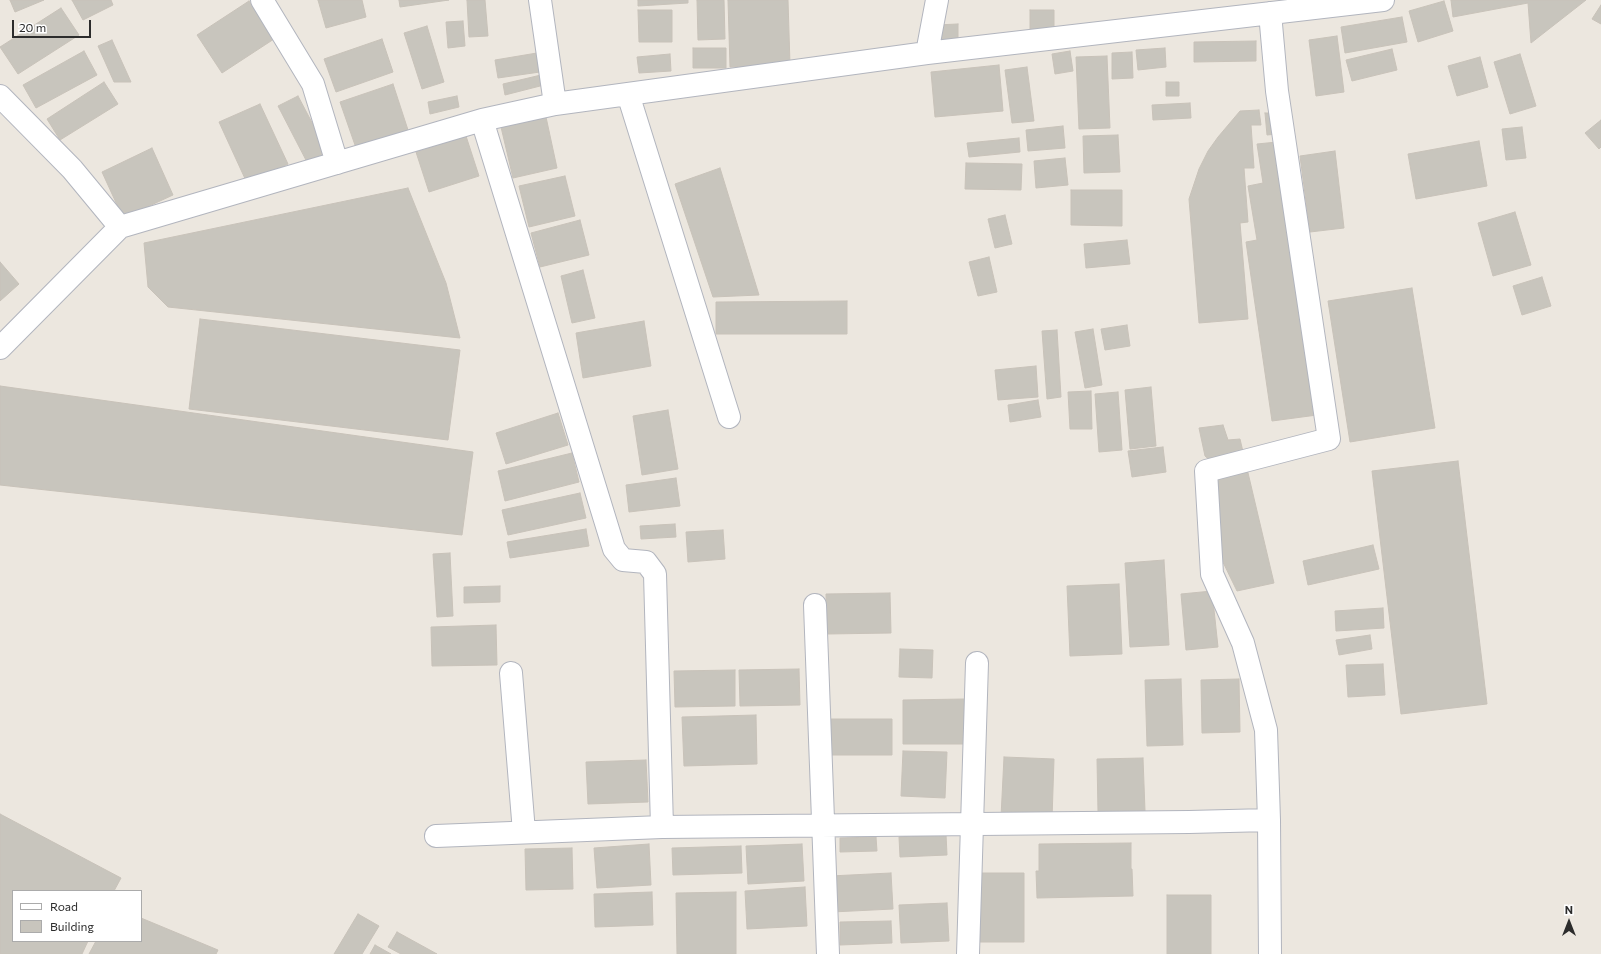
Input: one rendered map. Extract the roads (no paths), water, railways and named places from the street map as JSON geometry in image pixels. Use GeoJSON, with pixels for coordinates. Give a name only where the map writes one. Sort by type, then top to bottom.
{"type":"FeatureCollection","features":[{"type":"Feature","properties":{"kind":"street"},"geometry":{"type":"LineString","coordinates":[[262,0],[312,84],[337,163]]}},
{"type":"Feature","properties":{"kind":"street"},"geometry":{"type":"LineString","coordinates":[[540,0],[555,104]]}},
{"type":"Feature","properties":{"kind":"street"},"geometry":{"type":"LineString","coordinates":[[927,53],[937,0]]}},
{"type":"Feature","properties":{"kind":"street"},"geometry":{"type":"LineString","coordinates":[[0,348],[120,227],[482,120],[555,104],[927,53],[1383,0]]}},
{"type":"Feature","properties":{"kind":"street"},"geometry":{"type":"LineString","coordinates":[[1270,13],[1277,91],[1329,439],[1206,471],[1212,574],[1243,643],[1266,730],[1269,820],[1270,954]]}},
{"type":"Feature","properties":{"kind":"street"},"geometry":{"type":"LineString","coordinates":[[628,94],[729,417]]}},
{"type":"Feature","properties":{"kind":"street"},"geometry":{"type":"LineString","coordinates":[[0,96],[72,169],[120,227]]}},
{"type":"Feature","properties":{"kind":"street"},"geometry":{"type":"LineString","coordinates":[[482,120],[614,549],[623,560],[646,562],[655,574],[662,827]]}},
{"type":"Feature","properties":{"kind":"street"},"geometry":{"type":"LineString","coordinates":[[815,605],[828,954]]}},
{"type":"Feature","properties":{"kind":"street"},"geometry":{"type":"LineString","coordinates":[[968,954],[977,663]]}},
{"type":"Feature","properties":{"kind":"street"},"geometry":{"type":"LineString","coordinates":[[511,673],[524,832]]}},
{"type":"Feature","properties":{"kind":"street"},"geometry":{"type":"LineString","coordinates":[[436,836],[662,827],[1269,820]]}}]}
